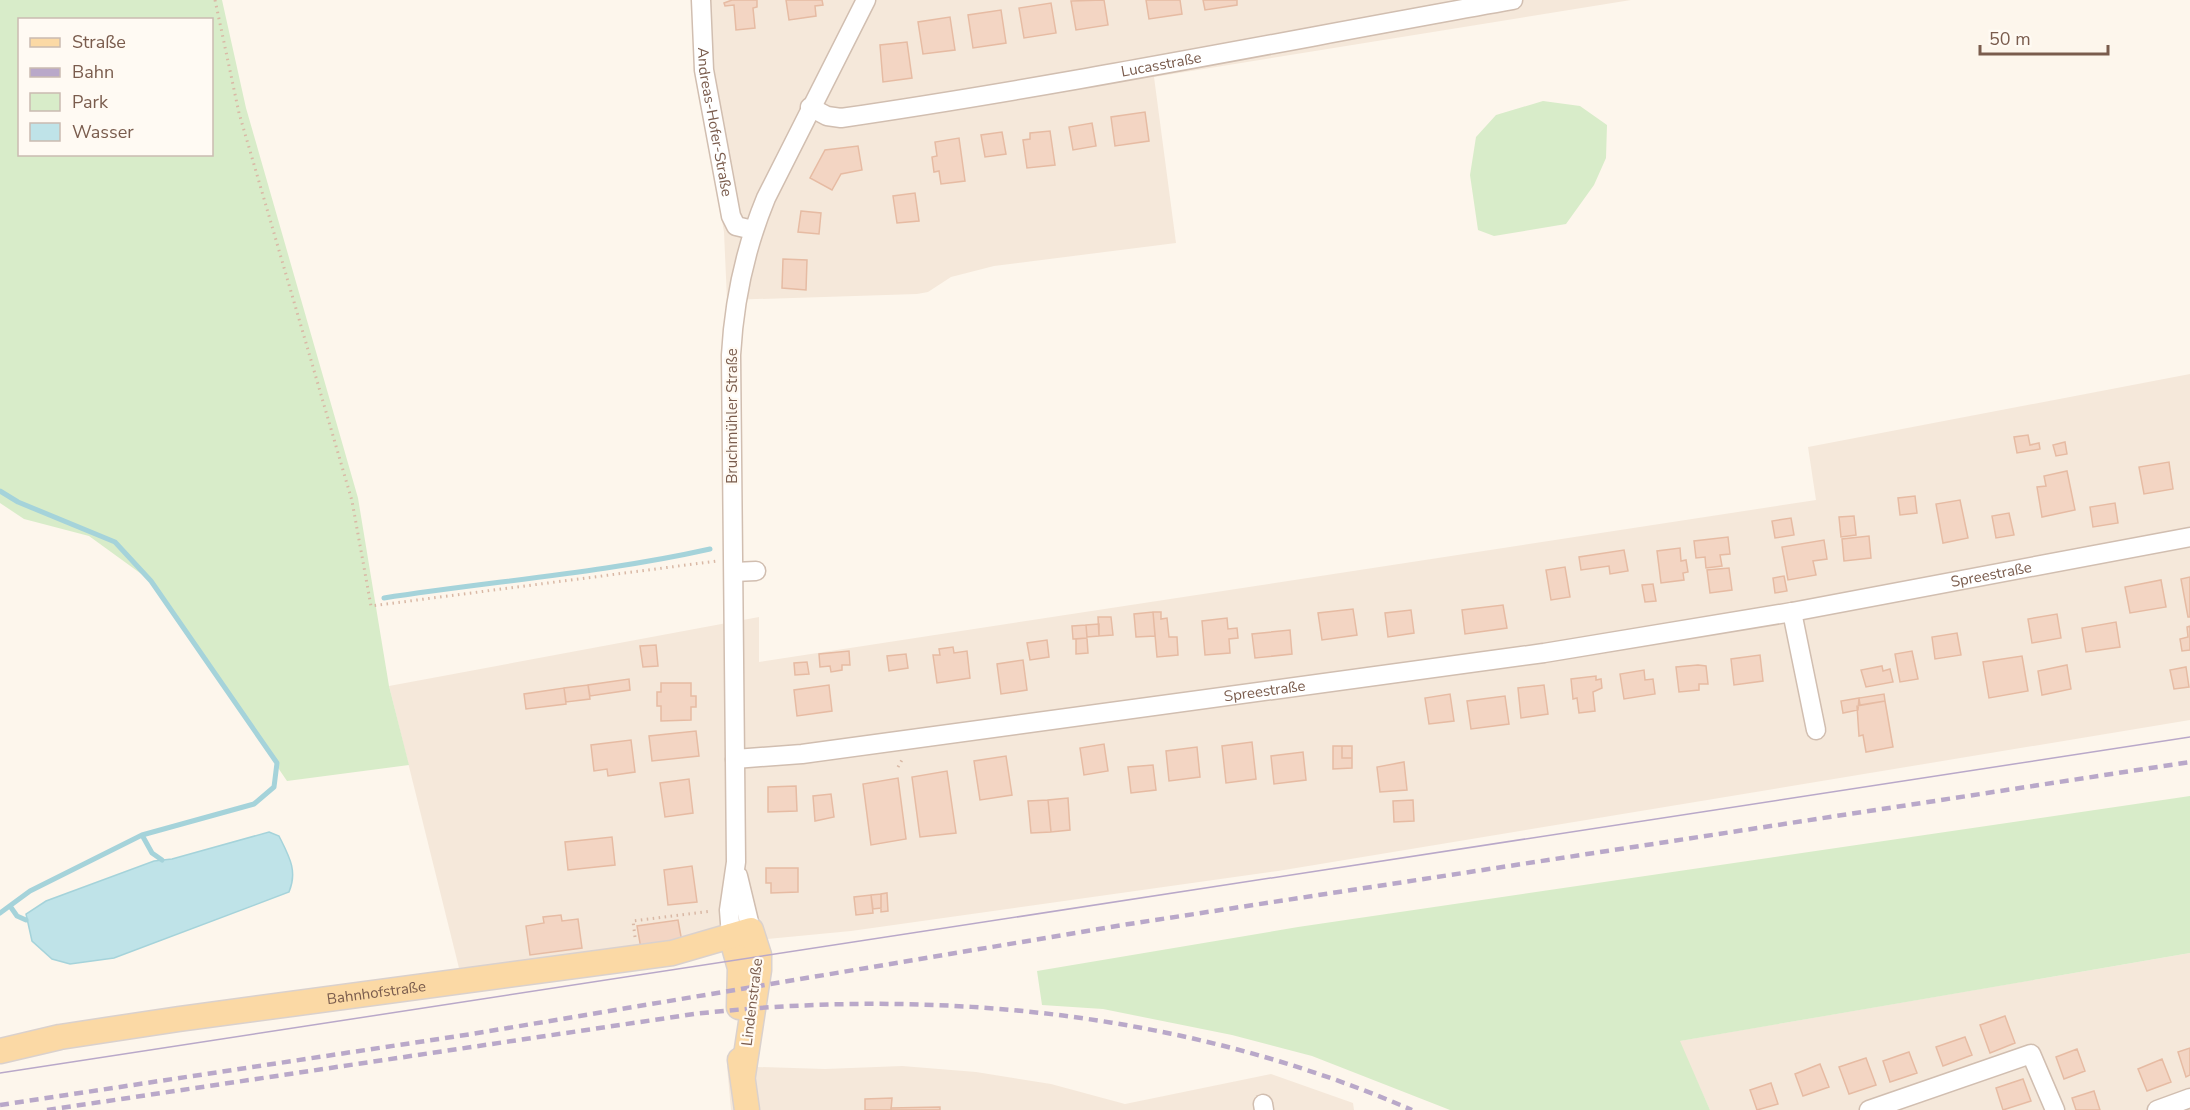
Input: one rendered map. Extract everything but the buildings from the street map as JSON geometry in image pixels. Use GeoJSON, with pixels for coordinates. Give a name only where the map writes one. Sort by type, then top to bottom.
{"type":"FeatureCollection","features":[{"type":"Feature","properties":{"kind":"main road","name":"Bahnhofstraße"},"geometry":{"type":"LineString","coordinates":[[0,1051],[60,1037],[178,1019],[672,953],[741,933]]}},
{"type":"Feature","properties":{"kind":"main road","name":"Lindenstraße"},"geometry":{"type":"LineString","coordinates":[[741,933],[759,955],[759,970],[743,1075],[747,1110]]}},
{"type":"Feature","properties":{"kind":"street","name":"Andreas-Hofer-Straße"},"geometry":{"type":"LineString","coordinates":[[701,0],[704,70],[731,216],[736,226],[753,230]]}},
{"type":"Feature","properties":{"kind":"street","name":"Bruchmühler Straße"},"geometry":{"type":"LineString","coordinates":[[741,933],[729,910],[736,862],[734,565],[741,324],[738,287],[753,230],[810,107],[866,0]]}},
{"type":"Feature","properties":{"kind":"street","name":"Lucasstraße"},"geometry":{"type":"LineString","coordinates":[[810,107],[827,116],[841,118],[916,107],[1069,82],[1513,0]]}},
{"type":"Feature","properties":{"kind":"street","name":"Spreestraße"},"geometry":{"type":"LineString","coordinates":[[735,759],[802,754],[1538,654],[1792,612],[2190,537]]}},
{"type":"Feature","properties":{"kind":"street"},"geometry":{"type":"LineString","coordinates":[[734,565],[756,571]]}},
{"type":"Feature","properties":{"kind":"street"},"geometry":{"type":"LineString","coordinates":[[1792,612],[1815,730]]}},
{"type":"Feature","properties":{"kind":"street"},"geometry":{"type":"LineString","coordinates":[[1869,1110],[2031,1054],[2055,1110]]}},
{"type":"Feature","properties":{"kind":"street"},"geometry":{"type":"LineString","coordinates":[[2157,1110],[2190,1098]]}},
{"type":"Feature","properties":{"kind":"path"},"geometry":{"type":"LineString","coordinates":[[215,0],[239,113],[352,501],[370,606],[734,565]]}},
{"type":"Feature","properties":{"kind":"path"},"geometry":{"type":"LineString","coordinates":[[635,940],[633,921],[717,910]]}},
{"type":"Feature","properties":{"kind":"shaded area"},"geometry":{"type":"Polygon","coordinates":[[[694,0],[1631,0],[1154,77],[1176,243],[994,266],[951,277],[928,292],[917,294],[727,300],[724,232],[695,67],[694,0]]]}},
{"type":"Feature","properties":{"kind":"shaded area"},"geometry":{"type":"Polygon","coordinates":[[[2190,374],[2190,720],[1278,871],[851,931],[459,968],[389,686],[759,617],[759,662],[1816,500],[1808,447],[2190,374]]]}},
{"type":"Feature","properties":{"kind":"shaded area"},"geometry":{"type":"Polygon","coordinates":[[[2190,953],[2190,1110],[1710,1110],[1679,1041],[2190,953]]]}},
{"type":"Feature","properties":{"kind":"shaded area"},"geometry":{"type":"Polygon","coordinates":[[[727,1066],[825,1069],[902,1066],[976,1072],[1051,1084],[1125,1104],[1271,1074],[1353,1103],[1354,1110],[731,1110],[727,1066]]]}},
{"type":"Feature","properties":{"kind":"green space"},"geometry":{"type":"Polygon","coordinates":[[[0,0],[222,0],[246,108],[358,498],[389,686],[409,765],[287,781],[151,581],[89,536],[24,519],[0,503],[0,0]]]}},
{"type":"Feature","properties":{"kind":"green space"},"geometry":{"type":"Polygon","coordinates":[[[1543,101],[1580,106],[1607,125],[1606,158],[1594,185],[1566,224],[1494,236],[1478,230],[1470,175],[1476,137],[1496,115],[1543,101]]]}},
{"type":"Feature","properties":{"kind":"green space"},"geometry":{"type":"Polygon","coordinates":[[[2190,796],[2190,953],[1680,1041],[1710,1110],[1450,1110],[1312,1056],[1232,1035],[1103,1009],[1042,1005],[1037,971],[1298,927],[2190,796]]]}},
{"type":"Feature","properties":{"kind":"water"},"geometry":{"type":"Polygon","coordinates":[[[269,832],[279,836],[289,857],[293,877],[289,892],[114,958],[70,964],[52,959],[32,941],[26,914],[46,901],[154,861],[172,859],[269,832]]]}},
{"type":"Feature","properties":{"kind":"waterway"},"geometry":{"type":"LineString","coordinates":[[0,491],[18,502],[115,542],[151,581],[277,763],[274,787],[254,804],[142,835],[30,891],[0,913]]}},
{"type":"Feature","properties":{"kind":"waterway"},"geometry":{"type":"LineString","coordinates":[[384,598],[589,571],[710,549]]}},
{"type":"Feature","properties":{"kind":"waterway"},"geometry":{"type":"LineString","coordinates":[[142,835],[152,853],[162,860]]}},
{"type":"Feature","properties":{"kind":"waterway"},"geometry":{"type":"LineString","coordinates":[[10,906],[17,916],[26,920]]}},
{"type":"Feature","properties":{"kind":"tram line"},"geometry":{"type":"LineString","coordinates":[[0,1073],[2190,737]]}},
{"type":"Feature","properties":{"kind":"railway"},"geometry":{"type":"LineString","coordinates":[[0,1105],[472,1034],[1129,924],[2190,762]]}},
{"type":"Feature","properties":{"kind":"railway"},"geometry":{"type":"LineString","coordinates":[[47,1110],[694,1014],[785,1006],[877,1004],[968,1007],[1059,1015],[1150,1029],[1239,1050],[1326,1077],[1412,1110]]}}]}
